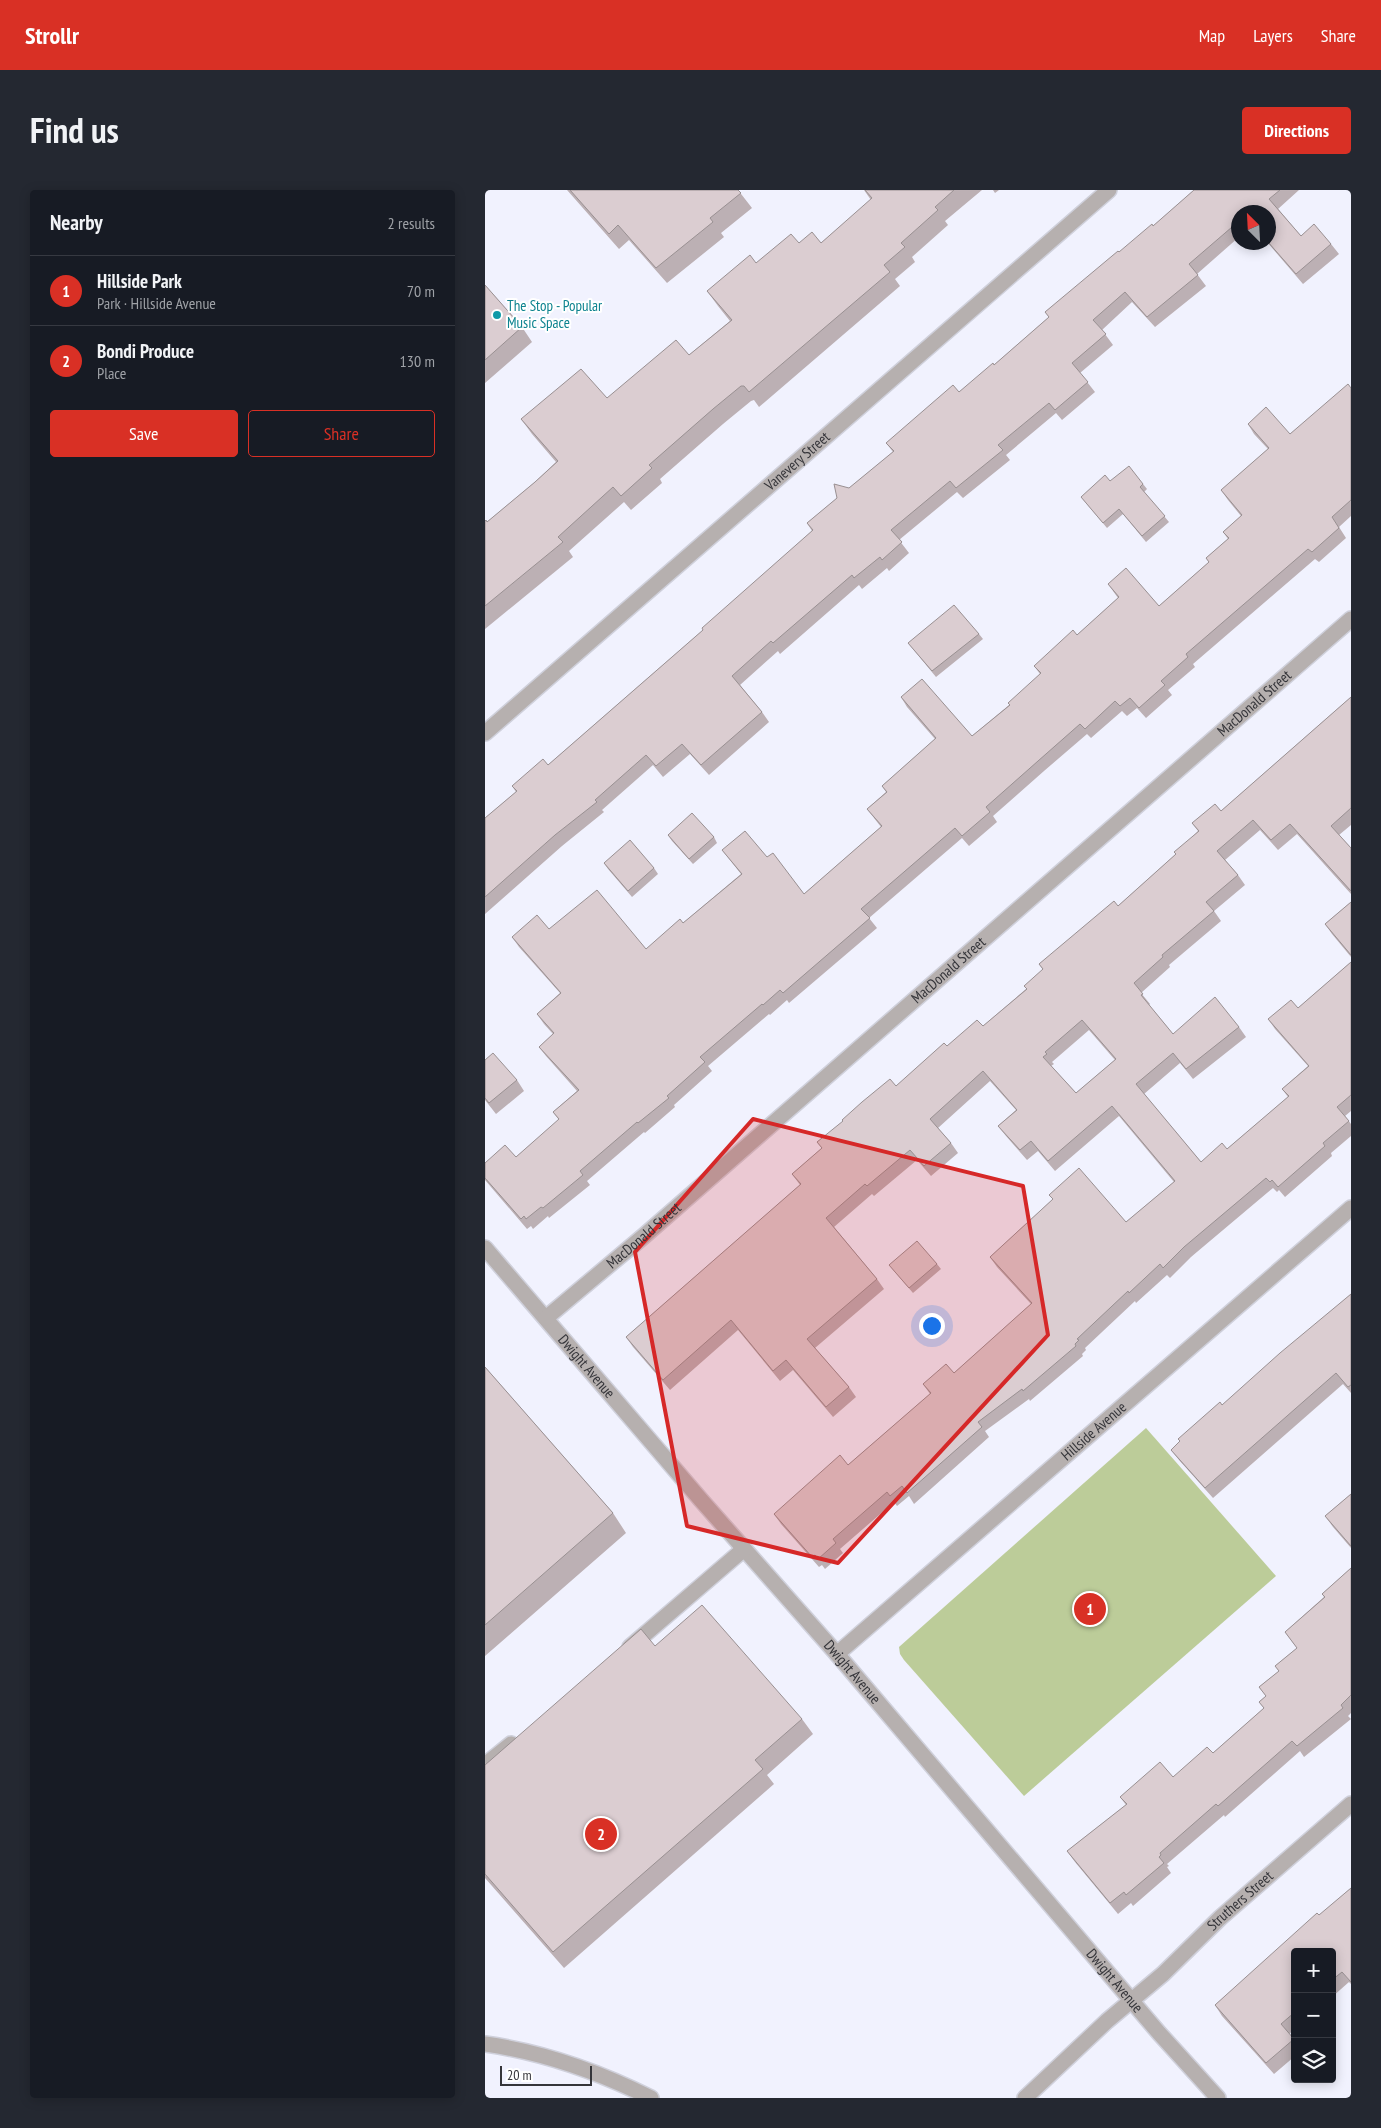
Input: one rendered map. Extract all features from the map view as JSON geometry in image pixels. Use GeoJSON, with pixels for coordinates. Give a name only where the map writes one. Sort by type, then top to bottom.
{"type":"FeatureCollection","features":[{"type":"Feature","properties":{"kind":"street","name":"Vanevery Street"},"geometry":{"type":"LineString","coordinates":[[485,733],[1109,190]]}},
{"type":"Feature","properties":{"kind":"street","name":"MacDonald Street"},"geometry":{"type":"LineString","coordinates":[[546,1318],[682,1203],[1351,619]]}},
{"type":"Feature","properties":{"kind":"street","name":"Hillside Avenue"},"geometry":{"type":"LineString","coordinates":[[837,1654],[1351,1208]]}},
{"type":"Feature","properties":{"kind":"street","name":"Dwight Avenue"},"geometry":{"type":"LineString","coordinates":[[485,1248],[837,1654],[1217,2098]]}},
{"type":"Feature","properties":{"kind":"street"},"geometry":{"type":"LineString","coordinates":[[615,1659],[669,1615],[744,1549]]}},
{"type":"Feature","properties":{"kind":"street"},"geometry":{"type":"LineString","coordinates":[[485,1765],[523,1734]]}},
{"type":"Feature","properties":{"kind":"street","name":"Struthers Street"},"geometry":{"type":"LineString","coordinates":[[1025,2098],[1163,1974],[1220,1918],[1351,1804]]}},
{"type":"Feature","properties":{"kind":"street"},"geometry":{"type":"LineString","coordinates":[[485,2044],[516,2049],[612,2079],[651,2098]]}},
{"type":"Feature","properties":{"kind":"highlighted area"},"geometry":{"type":"Polygon","coordinates":[[[753,1119],[1023,1186],[1048,1335],[838,1563],[687,1526],[635,1252],[753,1119]]]}},
{"type":"Feature","properties":{"kind":"green space"},"geometry":{"type":"Polygon","coordinates":[[[1146,1428],[1276,1576],[1024,1796],[904,1660],[900,1654],[899,1647],[1146,1428]]]}},
{"type":"Feature","properties":{"kind":"building"},"geometry":{"type":"Polygon","coordinates":[[[570,190],[738,190],[741,193],[710,218],[713,222],[656,268],[618,225],[609,234],[570,190]]]}},
{"type":"Feature","properties":{"kind":"building"},"geometry":{"type":"Polygon","coordinates":[[[865,190],[954,190],[935,207],[938,210],[901,243],[905,247],[884,265],[890,272],[749,392],[744,386],[741,386],[713,409],[649,465],[652,468],[621,496],[613,487],[558,537],[563,542],[485,606],[485,521],[487,522],[558,461],[521,419],[581,369],[607,398],[676,340],[689,355],[732,320],[707,291],[750,255],[756,263],[791,234],[799,243],[812,232],[821,243],[872,198],[865,190]]]}},
{"type":"Feature","properties":{"kind":"building"},"geometry":{"type":"Polygon","coordinates":[[[1194,190],[1280,190],[1269,199],[1274,205],[1231,205],[1231,228],[1189,264],[1198,275],[1147,317],[1125,292],[1093,320],[1106,334],[1072,363],[1088,382],[1055,410],[1049,403],[998,445],[1003,450],[956,488],[950,481],[891,530],[902,542],[882,560],[880,557],[854,578],[852,575],[773,643],[771,641],[732,676],[762,712],[701,765],[682,744],[656,766],[646,755],[595,800],[597,802],[555,835],[485,897],[485,818],[517,791],[512,786],[543,759],[548,765],[703,630],[702,628],[813,530],[807,523],[837,498],[834,484],[849,488],[894,451],[886,443],[953,385],[959,392],[993,363],[994,365],[1049,317],[1045,312],[1118,251],[1152,224],[1153,226],[1194,190]]]}},
{"type":"Feature","properties":{"kind":"building"},"geometry":{"type":"Polygon","coordinates":[[[1276,207],[1301,236],[1314,224],[1331,244],[1296,274],[1275,250],[1276,207]]]}},
{"type":"Feature","properties":{"kind":"building"},"geometry":{"type":"Polygon","coordinates":[[[485,285],[522,327],[485,360],[485,285]]]}},
{"type":"Feature","properties":{"kind":"building"},"geometry":{"type":"Polygon","coordinates":[[[1348,384],[1351,388],[1351,500],[1332,517],[1339,528],[1312,552],[1308,549],[1186,654],[1188,657],[1161,681],[1165,685],[1139,708],[1130,698],[1120,706],[1115,701],[1085,729],[1080,724],[1038,761],[986,807],[990,812],[962,836],[955,828],[861,909],[870,918],[783,993],[780,990],[700,1057],[705,1062],[667,1096],[669,1098],[637,1122],[580,1171],[583,1175],[543,1208],[541,1207],[526,1219],[524,1216],[521,1219],[485,1178],[485,1163],[505,1145],[516,1157],[559,1119],[553,1112],[579,1090],[539,1047],[554,1033],[537,1014],[561,993],[512,937],[537,915],[549,929],[597,890],[646,949],[680,919],[683,923],[742,874],[722,850],[745,831],[767,857],[773,853],[804,894],[882,826],[867,809],[887,792],[882,786],[936,738],[901,697],[922,679],[972,736],[1010,705],[1008,703],[1041,673],[1034,666],[1073,630],[1077,635],[1119,597],[1108,584],[1126,568],[1159,606],[1209,562],[1206,558],[1229,538],[1223,532],[1242,515],[1221,490],[1269,448],[1248,424],[1266,407],[1290,434],[1348,384]]]}},
{"type":"Feature","properties":{"kind":"building"},"geometry":{"type":"Polygon","coordinates":[[[1129,466],[1143,484],[1140,487],[1165,516],[1142,536],[1119,509],[1103,523],[1081,497],[1105,475],[1110,481],[1129,466]]]}},
{"type":"Feature","properties":{"kind":"building"},"geometry":{"type":"Polygon","coordinates":[[[954,605],[979,634],[932,671],[908,643],[954,605]]]}},
{"type":"Feature","properties":{"kind":"building"},"geometry":{"type":"Polygon","coordinates":[[[1351,697],[1351,808],[1331,826],[1351,848],[1351,891],[1290,824],[1271,840],[1253,820],[1217,851],[1238,875],[1206,902],[1214,911],[1162,955],[1163,957],[1134,983],[1143,994],[1141,995],[1173,1034],[1215,997],[1239,1027],[1186,1069],[1173,1053],[1136,1084],[1201,1162],[1222,1143],[1227,1149],[1289,1096],[1282,1089],[1309,1066],[1268,1019],[1291,1000],[1298,1008],[1351,962],[1351,1095],[1337,1107],[1349,1121],[1323,1143],[1325,1146],[1278,1187],[1272,1180],[1270,1182],[1266,1178],[1184,1247],[1163,1268],[1160,1264],[1077,1339],[1079,1340],[1075,1344],[1076,1346],[1023,1391],[1022,1389],[978,1422],[982,1427],[907,1493],[902,1486],[890,1496],[887,1492],[833,1539],[836,1543],[818,1559],[815,1555],[812,1557],[774,1514],[840,1455],[848,1465],[931,1393],[923,1384],[946,1364],[954,1373],[1032,1303],[990,1257],[1053,1199],[1049,1195],[1079,1168],[1126,1222],[1175,1181],[1112,1106],[1048,1161],[1031,1141],[1020,1150],[998,1126],[1017,1110],[983,1071],[930,1119],[951,1143],[924,1166],[910,1150],[867,1186],[865,1184],[826,1218],[877,1279],[807,1339],[849,1387],[826,1407],[786,1360],[773,1371],[731,1320],[663,1380],[626,1337],[801,1184],[792,1174],[822,1148],[817,1142],[843,1121],[862,1102],[890,1079],[896,1086],[944,1043],[947,1046],[977,1020],[983,1026],[1027,989],[1024,986],[1043,969],[1039,964],[1114,901],[1118,906],[1176,854],[1174,852],[1199,831],[1192,823],[1215,804],[1221,811],[1351,697]],[[1082,1020],[1045,1052],[1047,1054],[1043,1057],[1076,1093],[1116,1059],[1082,1020]]]}},
{"type":"Feature","properties":{"kind":"building"},"geometry":{"type":"Polygon","coordinates":[[[692,813],[714,837],[689,859],[668,835],[692,813]]]}},
{"type":"Feature","properties":{"kind":"building"},"geometry":{"type":"Polygon","coordinates":[[[630,840],[654,868],[628,891],[604,863],[630,840]]]}},
{"type":"Feature","properties":{"kind":"building"},"geometry":{"type":"Polygon","coordinates":[[[1351,902],[1351,955],[1325,924],[1351,902]]]}},
{"type":"Feature","properties":{"kind":"building"},"geometry":{"type":"Polygon","coordinates":[[[493,1053],[517,1080],[489,1103],[485,1098],[485,1060],[493,1053]]]}},
{"type":"Feature","properties":{"kind":"building"},"geometry":{"type":"Polygon","coordinates":[[[917,1241],[937,1264],[909,1288],[889,1265],[917,1241]]]}},
{"type":"Feature","properties":{"kind":"building"},"geometry":{"type":"Polygon","coordinates":[[[1351,1294],[1351,1385],[1348,1387],[1336,1373],[1205,1488],[1171,1450],[1180,1441],[1178,1439],[1220,1402],[1222,1405],[1280,1353],[1351,1294]]]}},
{"type":"Feature","properties":{"kind":"building"},"geometry":{"type":"Polygon","coordinates":[[[485,1367],[613,1513],[485,1625],[485,1367]]]}},
{"type":"Feature","properties":{"kind":"building"},"geometry":{"type":"Polygon","coordinates":[[[1351,1494],[1351,1546],[1325,1516],[1351,1494]]]}},
{"type":"Feature","properties":{"kind":"building"},"geometry":{"type":"Polygon","coordinates":[[[1351,1568],[1351,1695],[1341,1705],[1343,1708],[1297,1746],[1292,1741],[1218,1806],[1216,1804],[1160,1853],[1159,1857],[1164,1863],[1126,1895],[1124,1892],[1110,1903],[1067,1851],[1127,1804],[1120,1797],[1160,1762],[1173,1777],[1207,1747],[1213,1753],[1264,1708],[1259,1702],[1266,1696],[1259,1687],[1279,1671],[1275,1666],[1297,1648],[1285,1632],[1325,1597],[1322,1594],[1351,1568]]]}},
{"type":"Feature","properties":{"kind":"building"},"geometry":{"type":"Polygon","coordinates":[[[702,1605],[802,1719],[755,1760],[763,1769],[553,1952],[485,1874],[485,1765],[641,1629],[655,1646],[702,1605]]]}},
{"type":"Feature","properties":{"kind":"building"},"geometry":{"type":"Polygon","coordinates":[[[1351,1888],[1351,1982],[1342,1972],[1336,1977],[1336,1948],[1291,1948],[1291,2015],[1281,2024],[1291,2036],[1291,2042],[1266,2063],[1215,2005],[1317,1913],[1319,1915],[1351,1888]]]}},
{"type":"Feature","properties":{"kind":"place","name":"The Stop - Popular Music Space"},"geometry":{"type":"Point","coordinates":[497,315]}},
{"type":"Feature","properties":{"kind":"place","name":"Hillside Park"},"geometry":{"type":"Point","coordinates":[1090,1609]}},
{"type":"Feature","properties":{"kind":"place","name":"Bondi Produce"},"geometry":{"type":"Point","coordinates":[601,1834]}}]}
